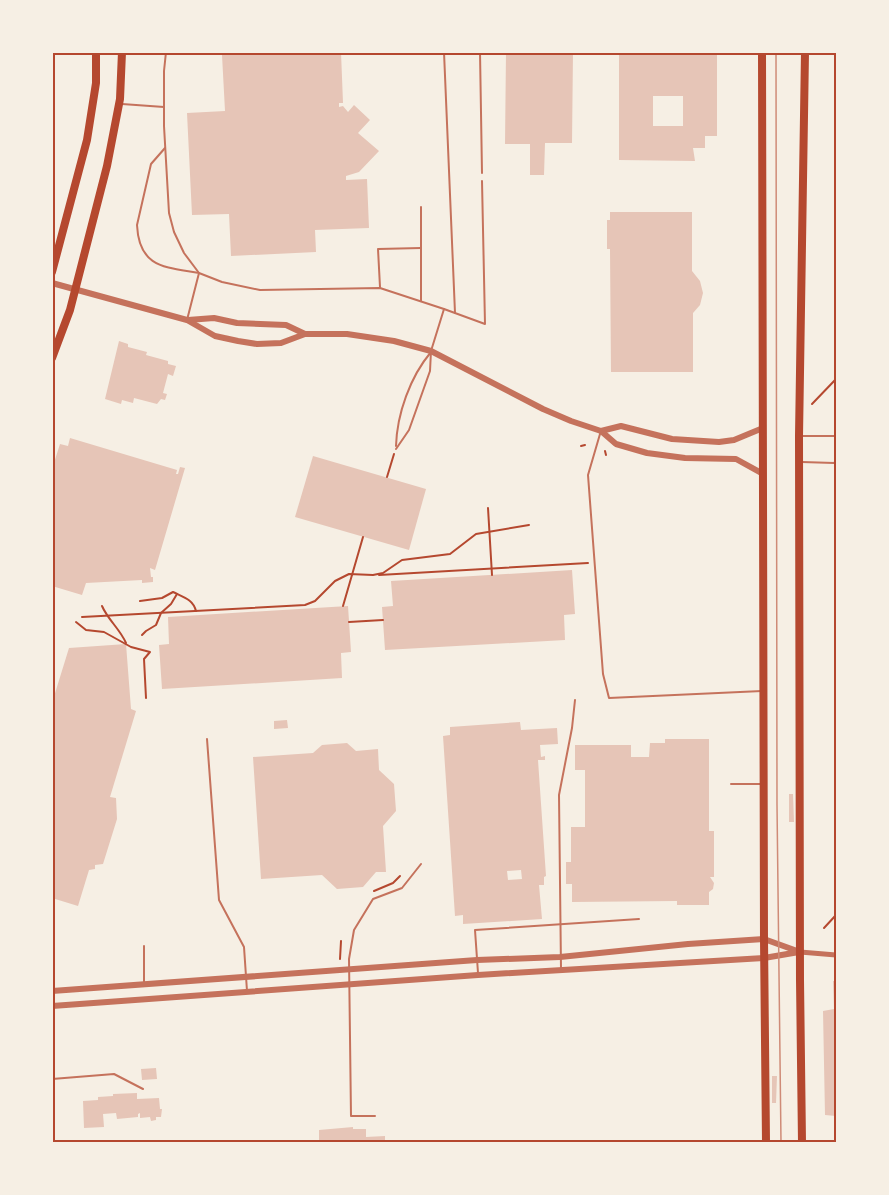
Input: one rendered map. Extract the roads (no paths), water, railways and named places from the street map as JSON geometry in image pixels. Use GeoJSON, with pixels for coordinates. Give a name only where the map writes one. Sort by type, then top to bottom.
{"type":"FeatureCollection","features":[{"type":"Feature","properties":{"kind":"main road"},"geometry":{"type":"LineString","coordinates":[[52,272],[87,140],[96,83],[96,52]]}},
{"type":"Feature","properties":{"kind":"main road"},"geometry":{"type":"LineString","coordinates":[[52,358],[76,289],[107,166],[119,104],[122,52]]}},
{"type":"Feature","properties":{"kind":"main road"},"geometry":{"type":"LineString","coordinates":[[762,52],[766,1143]]}},
{"type":"Feature","properties":{"kind":"main road"},"geometry":{"type":"LineString","coordinates":[[802,1143],[799,436],[805,52]]}},
{"type":"Feature","properties":{"kind":"street"},"geometry":{"type":"LineString","coordinates":[[52,284],[187,320],[215,336],[257,344],[281,343],[304,334],[347,334],[373,337],[431,351],[543,409],[601,431],[616,444],[646,453],[685,458],[736,459],[763,474]]}},
{"type":"Feature","properties":{"kind":"street"},"geometry":{"type":"LineString","coordinates":[[187,320],[214,318],[237,323],[286,326],[304,334]]}},
{"type":"Feature","properties":{"kind":"street"},"geometry":{"type":"LineString","coordinates":[[601,431],[621,426],[672,439],[719,442],[735,440],[763,428]]}},
{"type":"Feature","properties":{"kind":"street"},"geometry":{"type":"LineString","coordinates":[[52,991],[477,960],[560,957],[764,939],[800,952]]}},
{"type":"Feature","properties":{"kind":"street"},"geometry":{"type":"LineString","coordinates":[[52,1005],[478,975],[764,958],[800,952],[837,955]]}},
{"type":"Feature","properties":{"kind":"street"},"geometry":{"type":"LineString","coordinates":[[144,984],[145,999]]}},
{"type":"Feature","properties":{"kind":"lane"},"geometry":{"type":"LineString","coordinates":[[166,52],[164,108],[169,213],[174,232],[184,253],[199,273]]}},
{"type":"Feature","properties":{"kind":"lane"},"geometry":{"type":"LineString","coordinates":[[444,52],[455,313]]}},
{"type":"Feature","properties":{"kind":"lane"},"geometry":{"type":"LineString","coordinates":[[480,52],[482,173]]}},
{"type":"Feature","properties":{"kind":"lane"},"geometry":{"type":"LineString","coordinates":[[119,104],[164,108]]}},
{"type":"Feature","properties":{"kind":"lane"},"geometry":{"type":"LineString","coordinates":[[165,147],[151,164],[137,225],[140,243],[152,262],[260,290],[380,288],[485,324],[482,181]]}},
{"type":"Feature","properties":{"kind":"lane"},"geometry":{"type":"LineString","coordinates":[[421,301],[422,207]]}},
{"type":"Feature","properties":{"kind":"lane"},"geometry":{"type":"LineString","coordinates":[[380,288],[378,249],[421,249]]}},
{"type":"Feature","properties":{"kind":"lane"},"geometry":{"type":"LineString","coordinates":[[187,320],[199,273]]}},
{"type":"Feature","properties":{"kind":"lane"},"geometry":{"type":"LineString","coordinates":[[431,351],[418,367],[397,425],[396,449],[409,430],[430,371],[431,351],[444,309]]}},
{"type":"Feature","properties":{"kind":"lane"},"geometry":{"type":"LineString","coordinates":[[601,431],[588,475],[603,674],[609,698],[763,691]]}},
{"type":"Feature","properties":{"kind":"lane"},"geometry":{"type":"LineString","coordinates":[[799,436],[837,436]]}},
{"type":"Feature","properties":{"kind":"lane"},"geometry":{"type":"LineString","coordinates":[[799,462],[836,463]]}},
{"type":"Feature","properties":{"kind":"lane"},"geometry":{"type":"LineString","coordinates":[[561,971],[559,795],[575,700]]}},
{"type":"Feature","properties":{"kind":"lane"},"geometry":{"type":"LineString","coordinates":[[207,739],[219,900],[244,947],[247,991]]}},
{"type":"Feature","properties":{"kind":"lane"},"geometry":{"type":"LineString","coordinates":[[731,784],[764,784]]}},
{"type":"Feature","properties":{"kind":"lane"},"geometry":{"type":"LineString","coordinates":[[375,1116],[351,1116],[348,969],[354,930],[373,899],[402,888],[421,864]]}},
{"type":"Feature","properties":{"kind":"lane"},"geometry":{"type":"LineString","coordinates":[[478,975],[475,930],[639,919]]}},
{"type":"Feature","properties":{"kind":"lane"},"geometry":{"type":"LineString","coordinates":[[144,946],[144,984]]}},
{"type":"Feature","properties":{"kind":"lane"},"geometry":{"type":"LineString","coordinates":[[52,1078],[114,1074],[143,1089]]}},
{"type":"Feature","properties":{"kind":"tram line"},"geometry":{"type":"LineString","coordinates":[[776,52],[777,805],[781,1142]]}}]}
